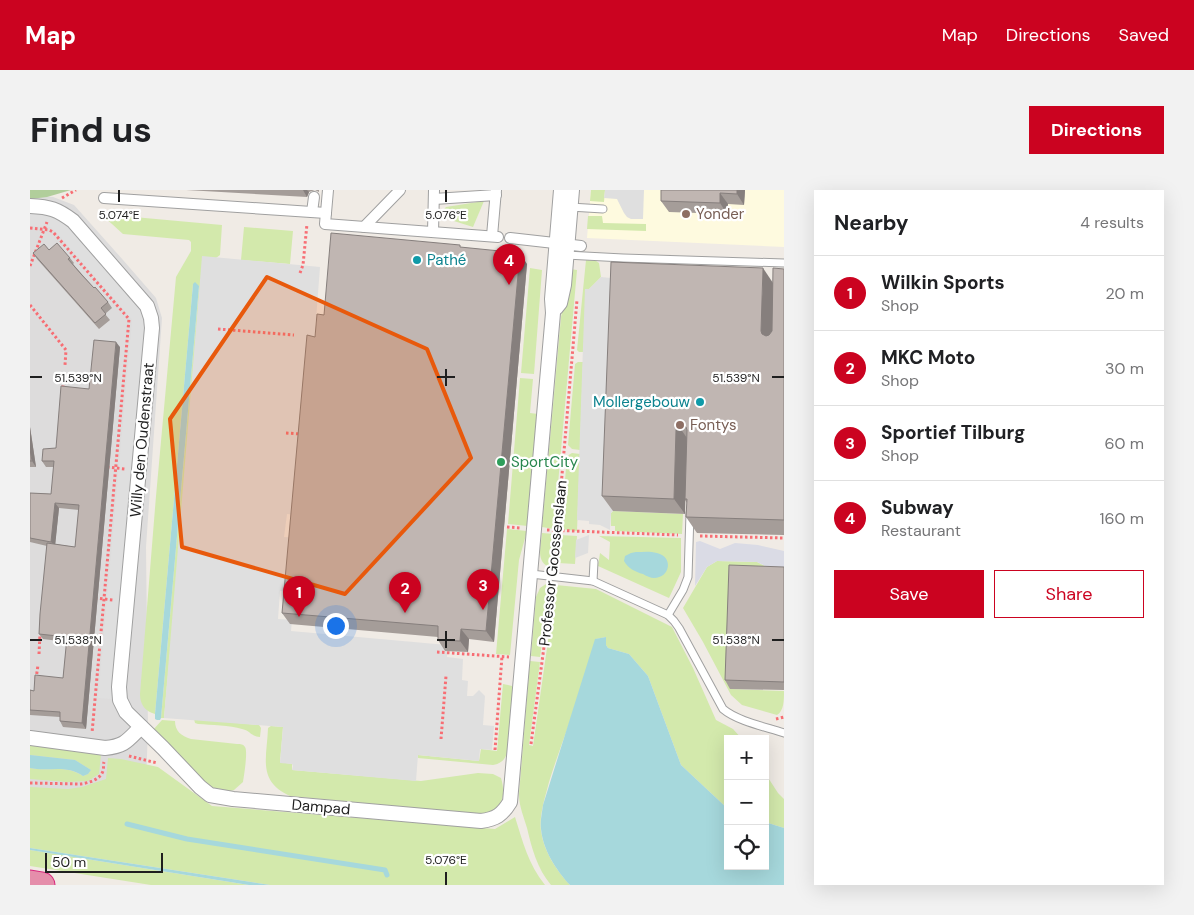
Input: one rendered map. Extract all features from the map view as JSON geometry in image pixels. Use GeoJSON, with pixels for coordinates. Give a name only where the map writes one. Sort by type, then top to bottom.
{"type":"FeatureCollection","features":[{"type":"Feature","properties":{"kind":"highway"},"geometry":{"type":"LineString","coordinates":[[30,883],[42,885]]}},
{"type":"Feature","properties":{"kind":"street"},"geometry":{"type":"LineString","coordinates":[[328,190],[325,224],[495,237],[496,192],[434,194],[433,232]]}},
{"type":"Feature","properties":{"kind":"street"},"geometry":{"type":"LineString","coordinates":[[364,227],[400,190]]}},
{"type":"Feature","properties":{"kind":"street","name":"Professor Goossenslaan"},"geometry":{"type":"LineString","coordinates":[[512,790],[553,313],[560,303],[564,285],[566,249],[565,206],[561,190]]}},
{"type":"Feature","properties":{"kind":"street","name":"Professor Goossenslaan"},"geometry":{"type":"LineString","coordinates":[[565,206],[572,190]]}},
{"type":"Feature","properties":{"kind":"street"},"geometry":{"type":"LineString","coordinates":[[312,212],[314,197]]}},
{"type":"Feature","properties":{"kind":"street"},"geometry":{"type":"LineString","coordinates":[[104,198],[326,213]]}},
{"type":"Feature","properties":{"kind":"street","name":"Willy den Oudenstraat"},"geometry":{"type":"LineString","coordinates":[[30,206],[52,208],[73,221],[146,306],[151,318],[152,328],[119,687],[120,700],[126,712],[141,727]]}},
{"type":"Feature","properties":{"kind":"street"},"geometry":{"type":"LineString","coordinates":[[510,238],[566,249]]}},
{"type":"Feature","properties":{"kind":"street"},"geometry":{"type":"LineString","coordinates":[[30,738],[105,748],[117,747],[126,742],[141,727]]}},
{"type":"Feature","properties":{"kind":"street","name":"Dampad"},"geometry":{"type":"LineString","coordinates":[[141,727],[200,787],[210,795],[222,798],[481,821],[497,817],[505,811],[510,802],[512,790]]}},
{"type":"Feature","properties":{"kind":"lane"},"geometry":{"type":"LineString","coordinates":[[565,206],[603,209]]}},
{"type":"Feature","properties":{"kind":"lane"},"geometry":{"type":"LineString","coordinates":[[566,249],[623,258],[781,265]]}},
{"type":"Feature","properties":{"kind":"lane"},"geometry":{"type":"LineString","coordinates":[[668,615],[683,590],[688,576],[690,508]]}},
{"type":"Feature","properties":{"kind":"lane"},"geometry":{"type":"LineString","coordinates":[[593,581],[594,562]]}},
{"type":"Feature","properties":{"kind":"lane"},"geometry":{"type":"LineString","coordinates":[[531,574],[593,581],[668,615],[679,628],[723,709],[737,718],[784,733]]}},
{"type":"Feature","properties":{"kind":"path"},"geometry":{"type":"LineString","coordinates":[[30,266],[52,208],[60,199],[76,190]]}},
{"type":"Feature","properties":{"kind":"path"},"geometry":{"type":"LineString","coordinates":[[30,228],[53,232],[129,319],[92,739]]}},
{"type":"Feature","properties":{"kind":"path"},"geometry":{"type":"LineString","coordinates":[[300,272],[303,265],[306,232]]}},
{"type":"Feature","properties":{"kind":"path","name":"Professor Goossenslaan"},"geometry":{"type":"LineString","coordinates":[[531,752],[554,576],[577,296]]}},
{"type":"Feature","properties":{"kind":"path"},"geometry":{"type":"LineString","coordinates":[[30,305],[66,350],[65,365]]}},
{"type":"Feature","properties":{"kind":"path"},"geometry":{"type":"LineString","coordinates":[[218,329],[294,336]]}},
{"type":"Feature","properties":{"kind":"path"},"geometry":{"type":"LineString","coordinates":[[62,396],[64,377]]}},
{"type":"Feature","properties":{"kind":"path"},"geometry":{"type":"LineString","coordinates":[[286,433],[307,434]]}},
{"type":"Feature","properties":{"kind":"path"},"geometry":{"type":"LineString","coordinates":[[99,466],[139,470]]}},
{"type":"Feature","properties":{"kind":"path"},"geometry":{"type":"LineString","coordinates":[[507,527],[557,531],[784,538]]}},
{"type":"Feature","properties":{"kind":"path"},"geometry":{"type":"LineString","coordinates":[[87,598],[127,601]]}},
{"type":"Feature","properties":{"kind":"path"},"geometry":{"type":"LineString","coordinates":[[39,654],[41,628]]}},
{"type":"Feature","properties":{"kind":"path"},"geometry":{"type":"LineString","coordinates":[[437,652],[523,657]]}},
{"type":"Feature","properties":{"kind":"path"},"geometry":{"type":"LineString","coordinates":[[495,750],[502,656]]}},
{"type":"Feature","properties":{"kind":"path"},"geometry":{"type":"LineString","coordinates":[[36,684],[38,665]]}},
{"type":"Feature","properties":{"kind":"path"},"geometry":{"type":"LineString","coordinates":[[441,739],[446,676]]}},
{"type":"Feature","properties":{"kind":"path"},"geometry":{"type":"LineString","coordinates":[[30,782],[80,784],[94,781],[103,772],[105,748],[119,754],[162,764]]}},
{"type":"Feature","properties":{"kind":"highlighted area"},"geometry":{"type":"Polygon","coordinates":[[[267,277],[427,349],[471,458],[345,594],[182,547],[170,419],[267,277]]]}},
{"type":"Feature","properties":{"kind":"shaded area","name":"Yonder"},"geometry":{"type":"Polygon","coordinates":[[[591,190],[784,190],[784,247],[587,238],[591,190]]]}},
{"type":"Feature","properties":{"kind":"shaded area"},"geometry":{"type":"Polygon","coordinates":[[[605,190],[644,190],[643,219],[627,217],[617,199],[604,198],[605,190]]]}},
{"type":"Feature","properties":{"kind":"shaded area"},"geometry":{"type":"Polygon","coordinates":[[[30,195],[53,197],[74,205],[156,298],[162,318],[146,547],[148,729],[143,863],[30,846],[30,195]]]}},
{"type":"Feature","properties":{"kind":"shaded area"},"geometry":{"type":"Polygon","coordinates":[[[30,210],[59,215],[144,312],[146,321],[112,699],[98,698],[132,320],[56,232],[50,227],[30,226],[30,210]]]}},
{"type":"Feature","properties":{"kind":"shaded area"},"geometry":{"type":"Polygon","coordinates":[[[202,256],[320,267],[301,515],[287,514],[284,537],[299,538],[294,592],[280,591],[278,619],[292,620],[291,631],[447,645],[447,657],[463,659],[462,680],[468,681],[467,696],[473,696],[479,690],[485,696],[483,725],[494,726],[492,750],[480,749],[479,761],[418,755],[416,781],[292,770],[292,764],[280,763],[283,727],[164,718],[202,256]]]}},
{"type":"Feature","properties":{"kind":"shaded area"},"geometry":{"type":"Polygon","coordinates":[[[601,277],[611,278],[618,354],[607,347],[607,355],[618,362],[613,511],[611,513],[610,530],[600,525],[589,524],[589,521],[577,520],[585,289],[589,289],[601,277]]]}},
{"type":"Feature","properties":{"kind":"shaded area"},"geometry":{"type":"Polygon","coordinates":[[[589,535],[588,553],[575,558],[576,540],[589,535]]]}},
{"type":"Feature","properties":{"kind":"shaded area"},"geometry":{"type":"Polygon","coordinates":[[[700,541],[720,549],[735,543],[758,545],[784,551],[784,575],[757,562],[717,561],[707,567],[695,586],[696,542],[700,541]]]}},
{"type":"Feature","properties":{"kind":"green space"},"geometry":{"type":"Polygon","coordinates":[[[30,190],[71,190],[47,197],[30,199],[30,190]]]}},
{"type":"Feature","properties":{"kind":"green space"},"geometry":{"type":"Polygon","coordinates":[[[591,190],[605,190],[604,202],[590,201],[591,190]]]}},
{"type":"Feature","properties":{"kind":"green space"},"geometry":{"type":"Polygon","coordinates":[[[484,201],[473,227],[438,216],[446,207],[484,201]]]}},
{"type":"Feature","properties":{"kind":"green space"},"geometry":{"type":"Polygon","coordinates":[[[101,214],[222,225],[220,255],[216,258],[164,718],[161,718],[199,286],[193,284],[155,714],[144,707],[140,694],[176,277],[191,251],[191,242],[189,240],[123,234],[101,214]]]}},
{"type":"Feature","properties":{"kind":"green space"},"geometry":{"type":"Polygon","coordinates":[[[588,216],[602,216],[603,223],[646,224],[646,231],[587,229],[588,216]]]}},
{"type":"Feature","properties":{"kind":"green space"},"geometry":{"type":"Polygon","coordinates":[[[244,227],[293,231],[290,264],[241,260],[244,227]]]}},
{"type":"Feature","properties":{"kind":"green space"},"geometry":{"type":"Polygon","coordinates":[[[586,260],[599,263],[601,277],[589,289],[583,352],[579,352],[577,350],[586,260]]]}},
{"type":"Feature","properties":{"kind":"green space"},"geometry":{"type":"Polygon","coordinates":[[[530,268],[542,270],[534,374],[521,373],[530,268]]]}},
{"type":"Feature","properties":{"kind":"green space"},"geometry":{"type":"Polygon","coordinates":[[[570,269],[577,270],[554,529],[542,527],[561,317],[570,269]]]}},
{"type":"Feature","properties":{"kind":"green space"},"geometry":{"type":"Polygon","coordinates":[[[583,362],[580,450],[572,449],[568,445],[575,364],[583,362]]]}},
{"type":"Feature","properties":{"kind":"green space"},"geometry":{"type":"Polygon","coordinates":[[[520,378],[533,379],[530,413],[538,414],[528,526],[508,524],[520,378]]]}},
{"type":"Feature","properties":{"kind":"green space"},"geometry":{"type":"Polygon","coordinates":[[[572,453],[580,454],[577,531],[561,529],[567,456],[572,453]]]}},
{"type":"Feature","properties":{"kind":"green space"},"geometry":{"type":"Polygon","coordinates":[[[613,511],[683,514],[682,534],[615,531],[615,526],[611,526],[611,513],[613,511]]]}},
{"type":"Feature","properties":{"kind":"green space"},"geometry":{"type":"Polygon","coordinates":[[[507,529],[527,531],[519,560],[510,655],[496,654],[507,529]]]}},
{"type":"Feature","properties":{"kind":"green space"},"geometry":{"type":"Polygon","coordinates":[[[542,533],[554,534],[551,568],[541,558],[542,533]]]}},
{"type":"Feature","properties":{"kind":"green space"},"geometry":{"type":"Polygon","coordinates":[[[560,535],[577,536],[575,564],[558,563],[560,535]]]}},
{"type":"Feature","properties":{"kind":"green space"},"geometry":{"type":"Polygon","coordinates":[[[599,536],[681,538],[681,572],[669,598],[598,566],[600,553],[609,560],[610,542],[599,536]]]}},
{"type":"Feature","properties":{"kind":"green space"},"geometry":{"type":"Polygon","coordinates":[[[717,561],[757,562],[765,566],[731,689],[784,691],[782,708],[777,715],[742,705],[731,695],[683,608],[707,567],[717,561]]]}},
{"type":"Feature","properties":{"kind":"green space"},"geometry":{"type":"Polygon","coordinates":[[[546,584],[551,584],[540,657],[531,656],[536,597],[540,588],[546,584]]]}},
{"type":"Feature","properties":{"kind":"green space"},"geometry":{"type":"Polygon","coordinates":[[[556,585],[596,589],[672,627],[716,720],[733,729],[738,735],[724,735],[724,805],[681,765],[648,676],[629,654],[608,648],[606,637],[596,639],[549,782],[541,819],[541,831],[548,853],[555,867],[570,885],[551,885],[542,872],[533,851],[519,799],[530,661],[540,662],[529,745],[533,746],[556,585]]]}},
{"type":"Feature","properties":{"kind":"green space"},"geometry":{"type":"Polygon","coordinates":[[[503,684],[512,686],[513,690],[507,753],[502,761],[493,765],[418,758],[418,755],[479,761],[481,749],[497,751],[503,684]]]}},
{"type":"Feature","properties":{"kind":"green space"},"geometry":{"type":"Polygon","coordinates":[[[194,719],[259,725],[261,728],[260,737],[237,728],[198,724],[195,723],[194,719]]]}},
{"type":"Feature","properties":{"kind":"green space"},"geometry":{"type":"Polygon","coordinates":[[[162,720],[175,721],[179,733],[191,739],[243,745],[246,749],[246,764],[243,782],[230,791],[210,787],[153,730],[162,720]]]}},
{"type":"Feature","properties":{"kind":"green space"},"geometry":{"type":"Polygon","coordinates":[[[271,726],[283,727],[280,762],[292,764],[292,770],[421,781],[478,773],[493,774],[501,778],[503,785],[502,798],[493,810],[479,814],[290,796],[272,783],[268,776],[266,759],[268,728],[271,726]]]}},
{"type":"Feature","properties":{"kind":"green space"},"geometry":{"type":"Polygon","coordinates":[[[30,743],[101,755],[99,774],[88,781],[67,782],[30,779],[30,768],[64,769],[83,776],[91,770],[75,760],[30,755],[30,743]]]}},
{"type":"Feature","properties":{"kind":"green space"},"geometry":{"type":"Polygon","coordinates":[[[108,758],[158,767],[212,806],[495,829],[515,817],[530,861],[545,885],[270,885],[30,848],[30,787],[68,789],[82,787],[106,779],[108,758]]]}},
{"type":"Feature","properties":{"kind":"green space"},"geometry":{"type":"Polygon","coordinates":[[[769,779],[784,799],[784,828],[769,823],[769,779]]]}},
{"type":"Feature","properties":{"kind":"green space"},"geometry":{"type":"Polygon","coordinates":[[[30,850],[249,885],[151,885],[30,866],[30,850]]]}},
{"type":"Feature","properties":{"kind":"water"},"geometry":{"type":"Polygon","coordinates":[[[195,282],[199,286],[161,718],[157,720],[155,719],[155,714],[193,284],[195,282]]]}},
{"type":"Feature","properties":{"kind":"water"},"geometry":{"type":"Polygon","coordinates":[[[636,552],[652,552],[662,555],[668,563],[664,575],[654,578],[648,577],[628,566],[624,561],[625,556],[636,552]]]}},
{"type":"Feature","properties":{"kind":"water"},"geometry":{"type":"Polygon","coordinates":[[[606,637],[608,648],[629,654],[648,676],[681,765],[724,805],[724,870],[769,870],[769,823],[784,828],[784,885],[570,885],[560,873],[547,852],[542,837],[543,805],[595,639],[606,637]]]}},
{"type":"Feature","properties":{"kind":"water"},"geometry":{"type":"Polygon","coordinates":[[[30,755],[75,760],[91,770],[83,776],[77,772],[64,769],[30,768],[30,755]]]}},
{"type":"Feature","properties":{"kind":"water"},"geometry":{"type":"Polygon","coordinates":[[[30,848],[270,885],[249,885],[30,850],[30,848]]]}},
{"type":"Feature","properties":{"kind":"building"},"geometry":{"type":"Polygon","coordinates":[[[661,190],[737,190],[737,194],[720,193],[720,203],[661,201],[661,190]]]}},
{"type":"Feature","properties":{"kind":"building"},"geometry":{"type":"Polygon","coordinates":[[[331,233],[460,245],[460,247],[520,253],[486,631],[461,629],[460,641],[438,640],[438,626],[282,613],[307,335],[315,337],[317,314],[324,315],[331,233]]]}},
{"type":"Feature","properties":{"kind":"building"},"geometry":{"type":"Polygon","coordinates":[[[57,243],[70,258],[68,259],[108,302],[101,308],[106,314],[95,323],[33,253],[44,244],[49,250],[57,243]]]}},
{"type":"Feature","properties":{"kind":"building","name":"Mollergebouw"},"geometry":{"type":"Polygon","coordinates":[[[611,262],[763,268],[761,331],[766,336],[772,331],[773,268],[784,269],[784,520],[686,517],[687,430],[682,424],[678,425],[676,430],[674,499],[602,496],[611,262]]]}},
{"type":"Feature","properties":{"kind":"building"},"geometry":{"type":"Polygon","coordinates":[[[94,340],[116,342],[82,723],[60,721],[60,712],[30,710],[30,690],[34,691],[35,675],[63,678],[67,637],[39,634],[40,614],[47,543],[75,547],[79,505],[55,503],[51,542],[30,538],[30,493],[51,494],[54,461],[42,461],[43,449],[56,448],[61,386],[89,389],[94,340]]]}},
{"type":"Feature","properties":{"kind":"building"},"geometry":{"type":"Polygon","coordinates":[[[729,565],[784,567],[784,682],[725,680],[729,565]]]}},
{"type":"Feature","properties":{"kind":"waterway"},"geometry":{"type":"LineString","coordinates":[[127,824],[187,839],[385,870],[387,875]]}},
{"type":"Feature","properties":{"kind":"place","name":"Yonder"},"geometry":{"type":"Point","coordinates":[686,214]}},
{"type":"Feature","properties":{"kind":"place","name":"Pathé"},"geometry":{"type":"Point","coordinates":[417,260]}},
{"type":"Feature","properties":{"kind":"place","name":"Subway"},"geometry":{"type":"Point","coordinates":[509,285]}},
{"type":"Feature","properties":{"kind":"place","name":"Mollergebouw"},"geometry":{"type":"Point","coordinates":[700,402]}},
{"type":"Feature","properties":{"kind":"place","name":"Fontys"},"geometry":{"type":"Point","coordinates":[680,425]}},
{"type":"Feature","properties":{"kind":"place","name":"SportCity"},"geometry":{"type":"Point","coordinates":[501,462]}},
{"type":"Feature","properties":{"kind":"place","name":"Sportief Tilburg"},"geometry":{"type":"Point","coordinates":[483,610]}},
{"type":"Feature","properties":{"kind":"place","name":"MKC Moto"},"geometry":{"type":"Point","coordinates":[405,613]}},
{"type":"Feature","properties":{"kind":"place","name":"Wilkin Sports"},"geometry":{"type":"Point","coordinates":[299,617]}}]}
